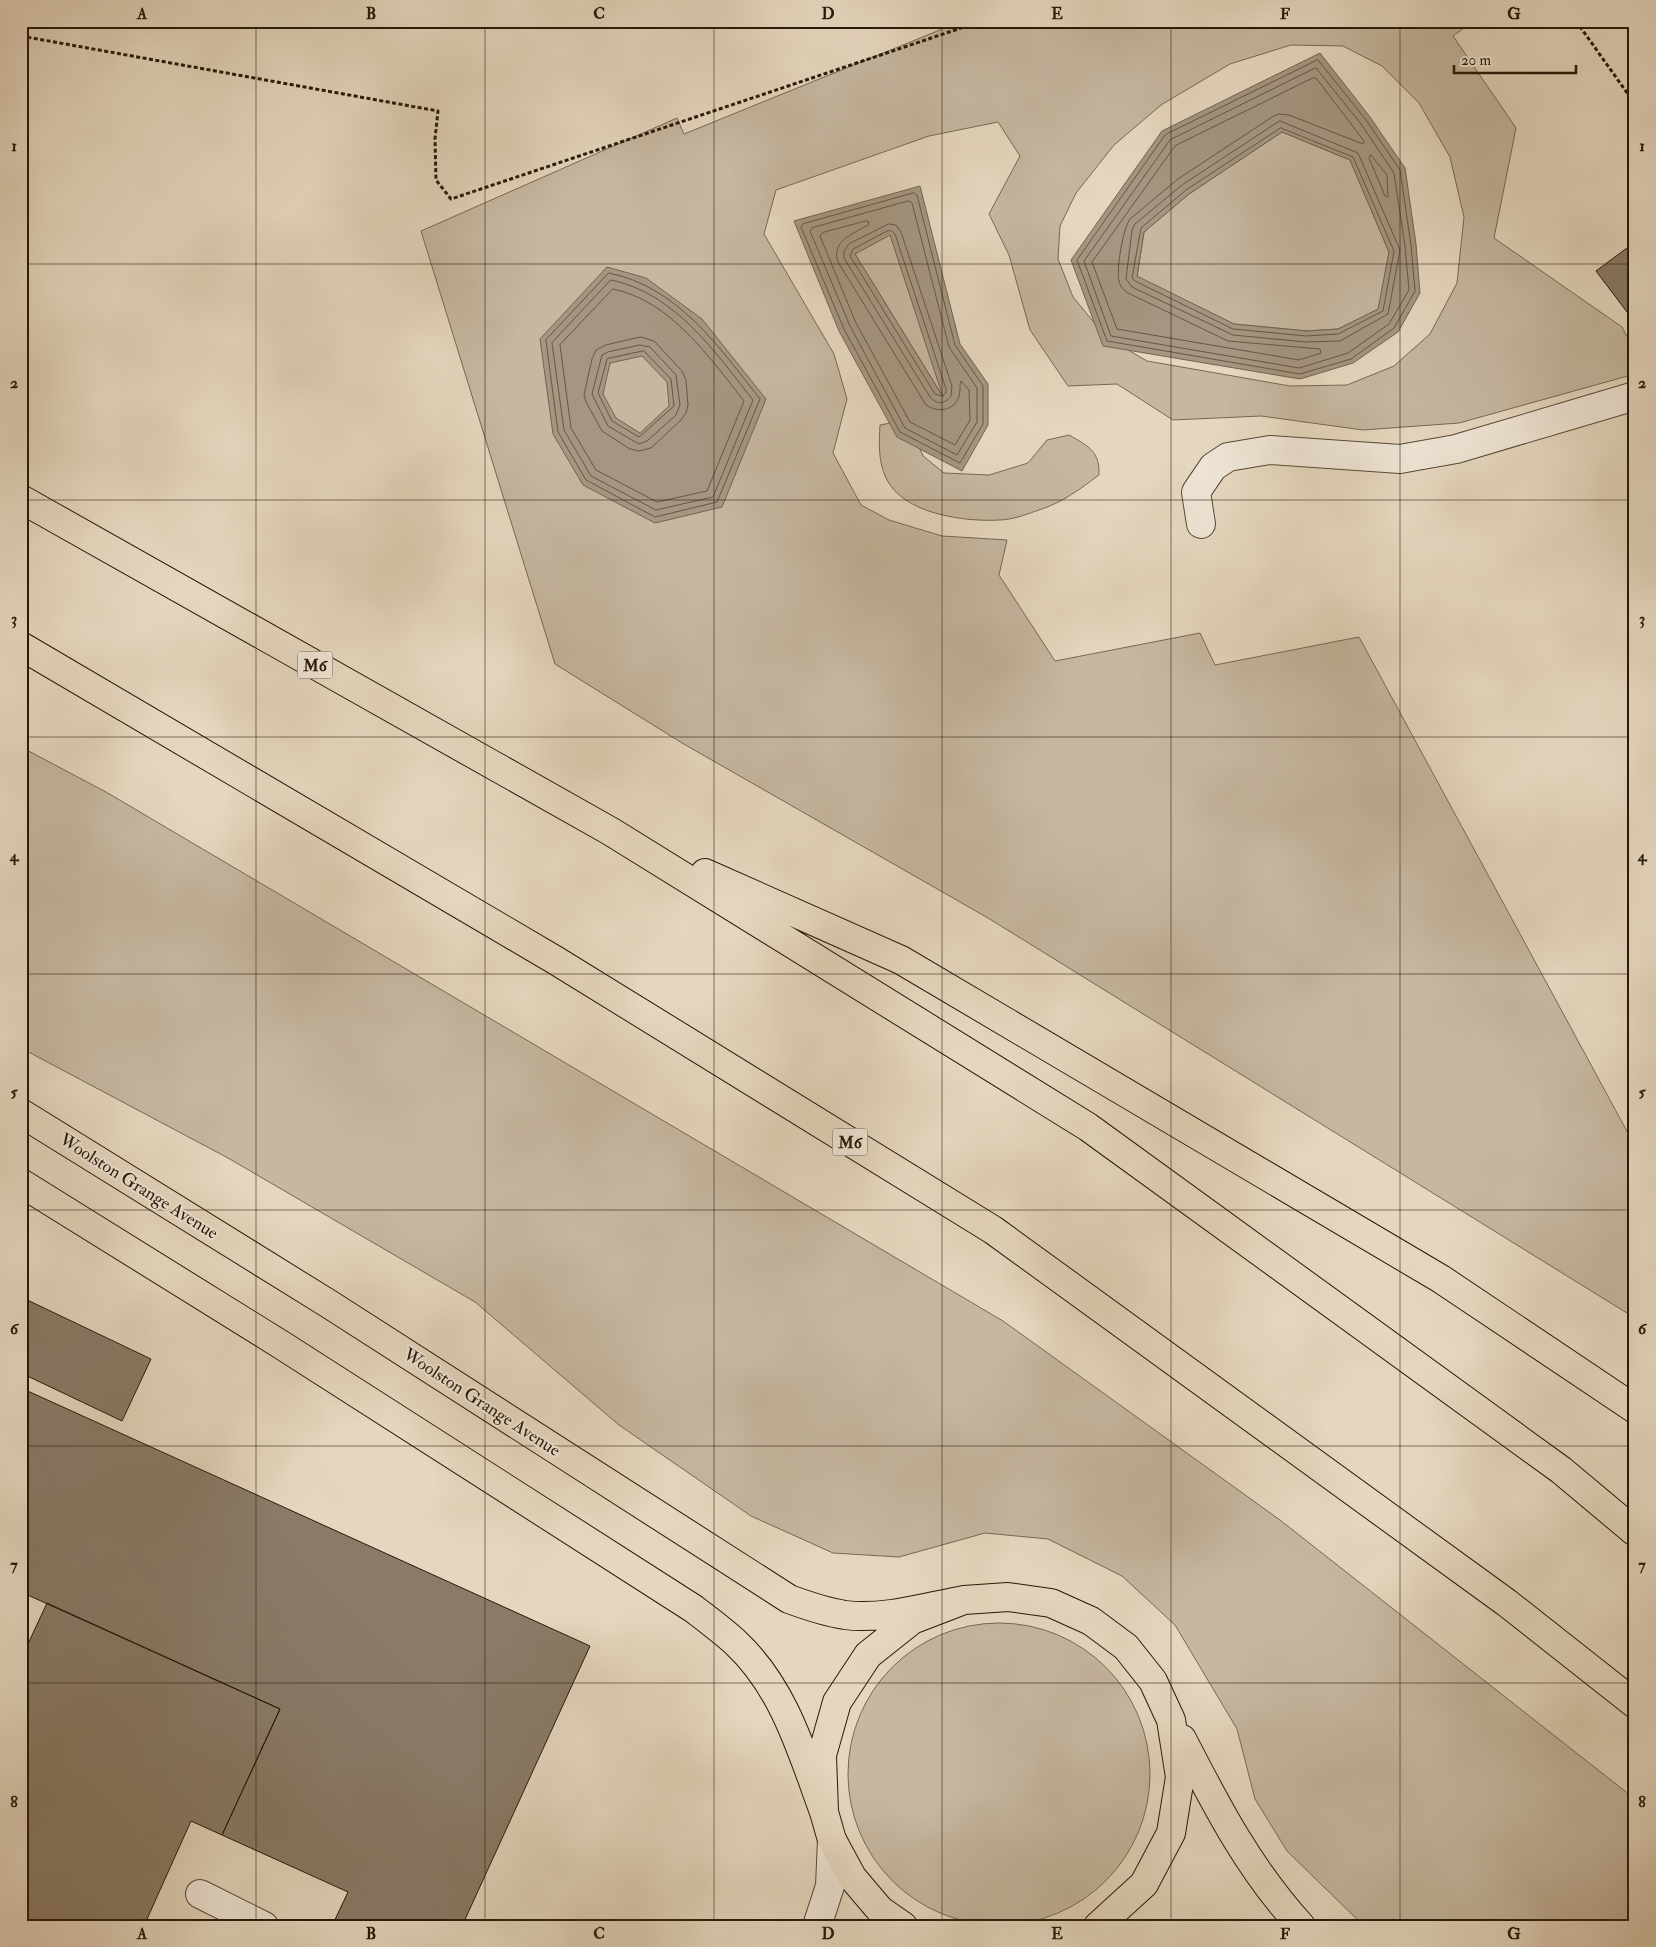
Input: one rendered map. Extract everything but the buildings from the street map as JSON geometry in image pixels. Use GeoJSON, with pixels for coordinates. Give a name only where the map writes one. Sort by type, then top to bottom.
{"type":"FeatureCollection","features":[{"type":"Feature","properties":{"kind":"main road","name":"M6"},"geometry":{"type":"LineString","coordinates":[[21,498],[610,831],[1088,1128],[1561,1470],[1635,1532]]}},
{"type":"Feature","properties":{"kind":"main road","name":"M6"},"geometry":{"type":"LineString","coordinates":[[21,646],[555,960],[993,1230],[1507,1603],[1635,1704]]}},
{"type":"Feature","properties":{"kind":"main road","name":"M6"},"geometry":{"type":"LineString","coordinates":[[610,831],[901,960],[1441,1279],[1635,1409]]}},
{"type":"Feature","properties":{"kind":"main road","name":"Woolston Grange Avenue"},"geometry":{"type":"LineString","coordinates":[[21,1113],[338,1309],[789,1599],[814,1608],[847,1615],[886,1614],[964,1600]]}},
{"type":"Feature","properties":{"kind":"main road"},"geometry":{"type":"LineString","coordinates":[[21,1183],[272,1339],[694,1609],[736,1643],[763,1674],[787,1713],[824,1812],[832,1840],[852,1877],[880,1910],[903,1926]]}},
{"type":"Feature","properties":{"kind":"main road"},"geometry":{"type":"LineString","coordinates":[[824,1812],[822,1755],[837,1702],[868,1655],[912,1620],[964,1600],[1008,1597],[1051,1604],[1091,1621],[1126,1647],[1153,1681],[1171,1720],[1235,1840],[1272,1892],[1301,1926]]}},
{"type":"Feature","properties":{"kind":"main road"},"geometry":{"type":"LineString","coordinates":[[1098,1926],[1144,1884],[1171,1834],[1180,1777],[1171,1720]]}},
{"type":"Feature","properties":{"kind":"street"},"geometry":{"type":"LineString","coordinates":[[1201,524],[1196,492],[1213,467],[1228,457],[1270,450],[1400,459],[1456,449],[1635,396]]}},
{"type":"Feature","properties":{"kind":"street"},"geometry":{"type":"LineString","coordinates":[[817,1926],[830,1886],[832,1840]]}},
{"type":"Feature","properties":{"kind":"street"},"geometry":{"type":"LineString","coordinates":[[200,1894],[264,1926]]}},
{"type":"Feature","properties":{"kind":"path"},"geometry":{"type":"LineString","coordinates":[[21,36],[438,111],[435,140],[436,180],[451,199],[982,21]]}},
{"type":"Feature","properties":{"kind":"path"},"geometry":{"type":"LineString","coordinates":[[1576,21],[1635,104]]}},
{"type":"Feature","properties":{"kind":"shaded area"},"geometry":{"type":"Polygon","coordinates":[[[962,21],[1474,21],[1453,36],[1516,128],[1494,238],[1622,327],[1635,352],[1635,374],[1459,423],[1363,430],[1261,416],[1173,420],[1117,384],[1068,386],[1030,330],[1009,255],[989,214],[1020,156],[998,122],[929,136],[776,190],[764,234],[834,354],[847,399],[833,453],[861,505],[889,520],[942,536],[1007,540],[999,575],[1055,661],[1200,633],[1215,665],[1359,637],[1635,1146],[1635,1318],[988,918],[682,743],[555,664],[421,231],[677,118],[684,134],[962,21]],[[1291,45],[1230,64],[1161,105],[1114,145],[1076,193],[1060,226],[1058,259],[1073,297],[1106,337],[1147,361],[1290,386],[1347,385],[1394,366],[1430,334],[1457,283],[1464,217],[1450,157],[1419,103],[1382,66],[1343,46],[1291,45]]]}},
{"type":"Feature","properties":{"kind":"shaded area"},"geometry":{"type":"Polygon","coordinates":[[[1282,132],[1350,160],[1389,252],[1379,309],[1338,329],[1307,331],[1234,324],[1137,277],[1144,232],[1189,194],[1282,132]]]}},
{"type":"Feature","properties":{"kind":"shaded area"},"geometry":{"type":"Polygon","coordinates":[[[890,234],[945,400],[855,254],[890,234]]]}},
{"type":"Feature","properties":{"kind":"shaded area"},"geometry":{"type":"Polygon","coordinates":[[[907,420],[923,456],[944,473],[989,475],[1028,463],[1047,440],[1069,435],[1092,450],[1099,467],[1099,475],[1061,500],[1023,516],[985,520],[952,517],[936,513],[920,508],[906,500],[894,490],[883,472],[879,438],[880,425],[907,420]]]}},
{"type":"Feature","properties":{"kind":"shaded area"},"geometry":{"type":"Polygon","coordinates":[[[21,747],[106,792],[1003,1321],[1280,1520],[1635,1799],[1635,1926],[1364,1926],[1287,1851],[1255,1799],[1237,1729],[1175,1625],[1122,1576],[1048,1539],[985,1533],[899,1557],[833,1553],[751,1516],[619,1425],[475,1302],[228,1158],[21,1048],[21,747]]]}},
{"type":"Feature","properties":{"kind":"shaded area"},"geometry":{"type":"Polygon","coordinates":[[[999,1623],[1028,1626],[1057,1635],[1083,1648],[1106,1667],[1125,1690],[1138,1716],[1147,1745],[1150,1774],[1147,1803],[1138,1832],[1125,1858],[1106,1881],[1083,1900],[1057,1913],[1028,1922],[999,1925],[970,1922],[941,1913],[915,1900],[892,1881],[873,1858],[860,1832],[851,1803],[848,1774],[851,1745],[860,1716],[873,1690],[892,1667],[915,1648],[941,1635],[970,1626],[999,1623]]]}},
{"type":"Feature","properties":{"kind":"water"},"geometry":{"type":"Polygon","coordinates":[[[1320,53],[1370,117],[1405,168],[1416,244],[1420,293],[1398,332],[1353,363],[1300,379],[1103,346],[1071,260],[1162,131],[1320,53]],[[1282,132],[1189,194],[1144,232],[1137,276],[1234,324],[1307,331],[1338,329],[1378,309],[1389,252],[1350,160],[1282,132]]]}},
{"type":"Feature","properties":{"kind":"water"},"geometry":{"type":"Polygon","coordinates":[[[920,186],[960,344],[988,384],[988,425],[962,471],[897,437],[839,331],[794,221],[920,186]],[[890,235],[855,254],[943,397],[890,235]]]}},
{"type":"Feature","properties":{"kind":"water"},"geometry":{"type":"Polygon","coordinates":[[[607,267],[646,278],[702,319],[766,399],[722,507],[655,523],[583,485],[553,434],[540,339],[607,267]],[[642,356],[610,363],[603,394],[616,418],[640,433],[669,406],[667,382],[642,356]]]}}]}
